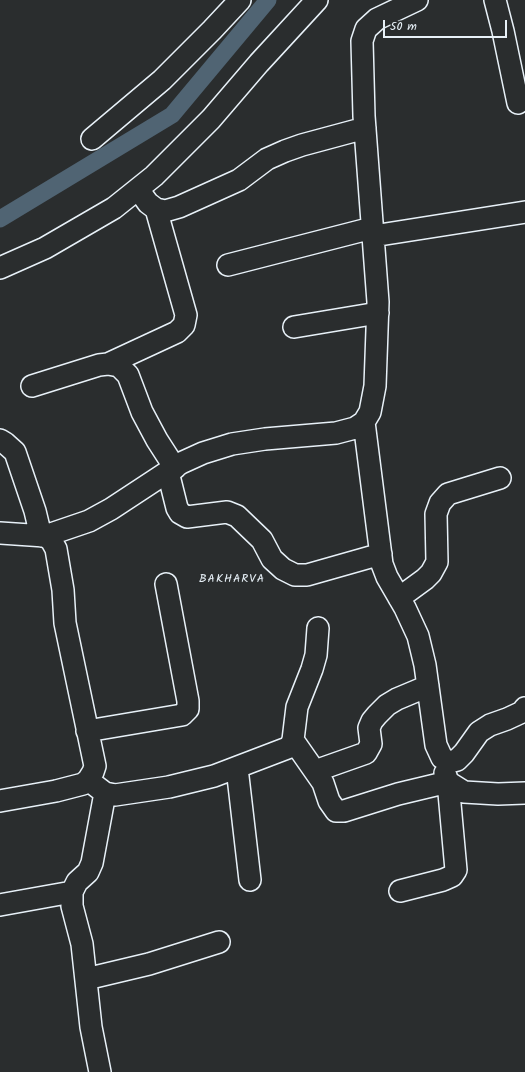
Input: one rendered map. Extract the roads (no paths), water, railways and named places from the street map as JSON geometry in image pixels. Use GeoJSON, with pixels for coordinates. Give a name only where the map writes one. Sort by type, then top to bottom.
{"type":"FeatureCollection","features":[{"type":"Feature","properties":{"kind":"street"},"geometry":{"type":"LineString","coordinates":[[92,139],[162,80],[240,0]]}},
{"type":"Feature","properties":{"kind":"street"},"geometry":{"type":"LineString","coordinates":[[0,268],[45,248],[114,208],[154,176],[210,119],[317,0]]}},
{"type":"Feature","properties":{"kind":"street"},"geometry":{"type":"LineString","coordinates":[[0,533],[43,536],[89,521],[202,453],[232,444],[265,439],[336,434],[355,428],[364,422],[370,412],[375,386],[378,302],[365,128],[362,41],[366,29],[377,19],[417,0]]}},
{"type":"Feature","properties":{"kind":"street"},"geometry":{"type":"LineString","coordinates":[[495,0],[503,30],[518,103]]}},
{"type":"Feature","properties":{"kind":"street"},"geometry":{"type":"LineString","coordinates":[[138,189],[148,203],[156,209],[165,211],[179,207],[239,180],[267,159],[284,151],[365,128]]}},
{"type":"Feature","properties":{"kind":"street"},"geometry":{"type":"LineString","coordinates":[[32,386],[108,364],[177,332],[184,325],[186,315],[156,209]]}},
{"type":"Feature","properties":{"kind":"street"},"geometry":{"type":"LineString","coordinates":[[228,265],[373,232],[525,212]]}},
{"type":"Feature","properties":{"kind":"street"},"geometry":{"type":"LineString","coordinates":[[294,327],[378,312]]}},
{"type":"Feature","properties":{"kind":"street"},"geometry":{"type":"LineString","coordinates":[[108,364],[119,366],[128,375],[142,412],[172,470],[177,508],[180,513],[187,516],[227,512],[237,516],[262,540],[272,559],[283,569],[295,574],[307,575],[381,554]]}},
{"type":"Feature","properties":{"kind":"street"},"geometry":{"type":"LineString","coordinates":[[364,422],[382,564],[418,636],[425,665],[436,746],[442,758],[445,777],[448,782],[456,870],[452,876],[443,880],[400,891]]}},
{"type":"Feature","properties":{"kind":"street"},"geometry":{"type":"LineString","coordinates":[[0,440],[15,452],[43,536],[51,540],[56,548],[63,590],[65,623],[94,766],[93,772],[88,780],[83,784],[56,791],[0,801]]}},
{"type":"Feature","properties":{"kind":"street"},"geometry":{"type":"LineString","coordinates":[[399,598],[425,579],[431,573],[437,562],[436,514],[440,503],[448,494],[500,478]]}},
{"type":"Feature","properties":{"kind":"street"},"geometry":{"type":"LineString","coordinates":[[87,731],[182,715],[188,709],[187,694],[166,584]]}},
{"type":"Feature","properties":{"kind":"street"},"geometry":{"type":"LineString","coordinates":[[88,780],[105,793],[115,795],[169,787],[194,782],[290,748],[293,740],[297,707],[316,655],[318,628]]}},
{"type":"Feature","properties":{"kind":"street"},"geometry":{"type":"LineString","coordinates":[[315,771],[366,753],[371,744],[369,728],[377,715],[387,705],[397,699],[428,686]]}},
{"type":"Feature","properties":{"kind":"street"},"geometry":{"type":"LineString","coordinates":[[442,758],[449,762],[456,760],[464,753],[479,732],[490,725],[507,720],[522,712],[525,708]]}},
{"type":"Feature","properties":{"kind":"street"},"geometry":{"type":"LineString","coordinates":[[293,740],[324,783],[329,802],[336,811],[344,811],[398,794],[448,782],[464,792],[498,794],[525,793]]}},
{"type":"Feature","properties":{"kind":"street"},"geometry":{"type":"LineString","coordinates":[[237,768],[250,880]]}},
{"type":"Feature","properties":{"kind":"street"},"geometry":{"type":"LineString","coordinates":[[100,1072],[91,1027],[82,944],[72,906],[72,892],[77,882],[88,872],[92,863],[105,793]]}},
{"type":"Feature","properties":{"kind":"street"},"geometry":{"type":"LineString","coordinates":[[0,905],[72,892]]}},
{"type":"Feature","properties":{"kind":"street"},"geometry":{"type":"LineString","coordinates":[[86,979],[149,964],[219,942]]}},
{"type":"Feature","properties":{"kind":"waterway"},"geometry":{"type":"LineString","coordinates":[[0,219],[172,115],[268,0]]}},
{"type":"Feature","properties":{"kind":"district","name":"BAKHARVA"},"geometry":{"type":"Point","coordinates":[232,580]}}]}
